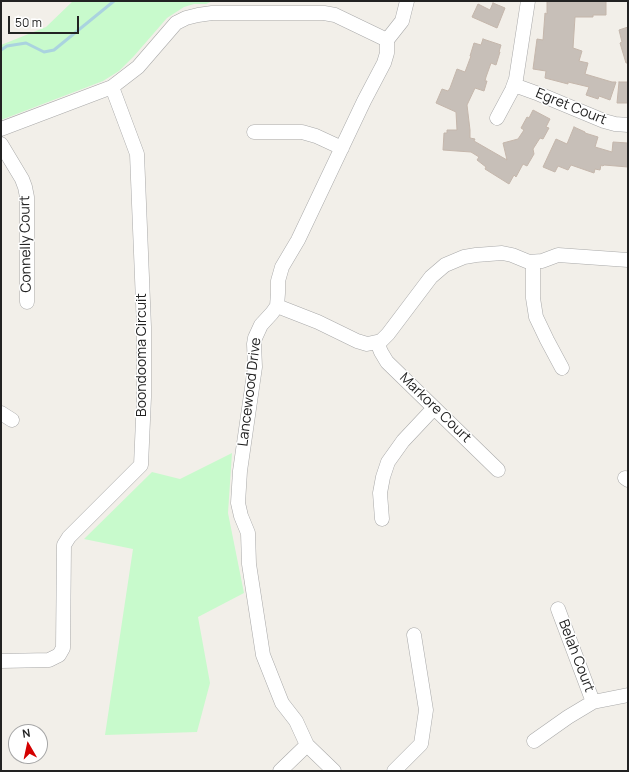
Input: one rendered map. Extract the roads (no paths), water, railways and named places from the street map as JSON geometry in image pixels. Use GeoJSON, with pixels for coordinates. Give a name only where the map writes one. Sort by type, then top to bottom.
{"type":"FeatureCollection","features":[{"type":"Feature","properties":{"kind":"street"},"geometry":{"type":"LineString","coordinates":[[407,1],[402,22],[387,40],[387,53],[384,63],[298,240],[282,267],[278,281],[277,306],[318,322],[357,342],[366,344],[377,342],[388,334],[431,277],[449,264],[470,256],[495,253],[512,255],[525,261],[533,262],[558,255],[628,260]]}},
{"type":"Feature","properties":{"kind":"street"},"geometry":{"type":"LineString","coordinates":[[497,118],[514,85],[528,1]]}},
{"type":"Feature","properties":{"kind":"street"},"geometry":{"type":"LineString","coordinates":[[1,129],[112,87],[138,67],[176,23],[186,18],[198,15],[212,13],[324,13],[335,15],[387,40]]}},
{"type":"Feature","properties":{"kind":"street","name":"Egret Court"},"geometry":{"type":"LineString","coordinates":[[514,85],[604,121],[628,125]]}},
{"type":"Feature","properties":{"kind":"street","name":"Boondooma Circuit"},"geometry":{"type":"LineString","coordinates":[[1,662],[49,660],[59,656],[63,648],[64,545],[70,537],[141,465],[144,397],[144,327],[136,154],[112,87]]}},
{"type":"Feature","properties":{"kind":"street"},"geometry":{"type":"LineString","coordinates":[[254,132],[302,132],[316,136],[342,148]]}},
{"type":"Feature","properties":{"kind":"street","name":"Connelly Court"},"geometry":{"type":"LineString","coordinates":[[1,144],[22,179],[27,197],[27,302]]}},
{"type":"Feature","properties":{"kind":"street"},"geometry":{"type":"LineString","coordinates":[[533,262],[533,298],[536,317],[543,334],[562,368]]}},
{"type":"Feature","properties":{"kind":"street","name":"Lancewood Drive"},"geometry":{"type":"LineString","coordinates":[[277,306],[261,325],[255,338],[254,367],[240,471],[238,503],[241,516],[248,533],[249,564],[262,655],[282,703],[296,721],[307,745],[334,771]]}},
{"type":"Feature","properties":{"kind":"street","name":"Markore Court"},"geometry":{"type":"LineString","coordinates":[[377,342],[387,362],[498,470]]}},
{"type":"Feature","properties":{"kind":"street"},"geometry":{"type":"LineString","coordinates":[[382,518],[380,493],[388,462],[402,441],[434,408]]}},
{"type":"Feature","properties":{"kind":"street","name":"Belah Court"},"geometry":{"type":"LineString","coordinates":[[558,609],[594,702]]}},
{"type":"Feature","properties":{"kind":"street"},"geometry":{"type":"LineString","coordinates":[[394,771],[420,744],[426,710],[414,636]]}},
{"type":"Feature","properties":{"kind":"street"},"geometry":{"type":"LineString","coordinates":[[534,741],[568,717],[594,702],[628,695]]}},
{"type":"Feature","properties":{"kind":"street"},"geometry":{"type":"LineString","coordinates":[[280,771],[307,745]]}},
{"type":"Feature","properties":{"kind":"waterway"},"geometry":{"type":"LineString","coordinates":[[1,50],[7,46],[26,43],[44,52],[54,50],[114,1]]}}]}
